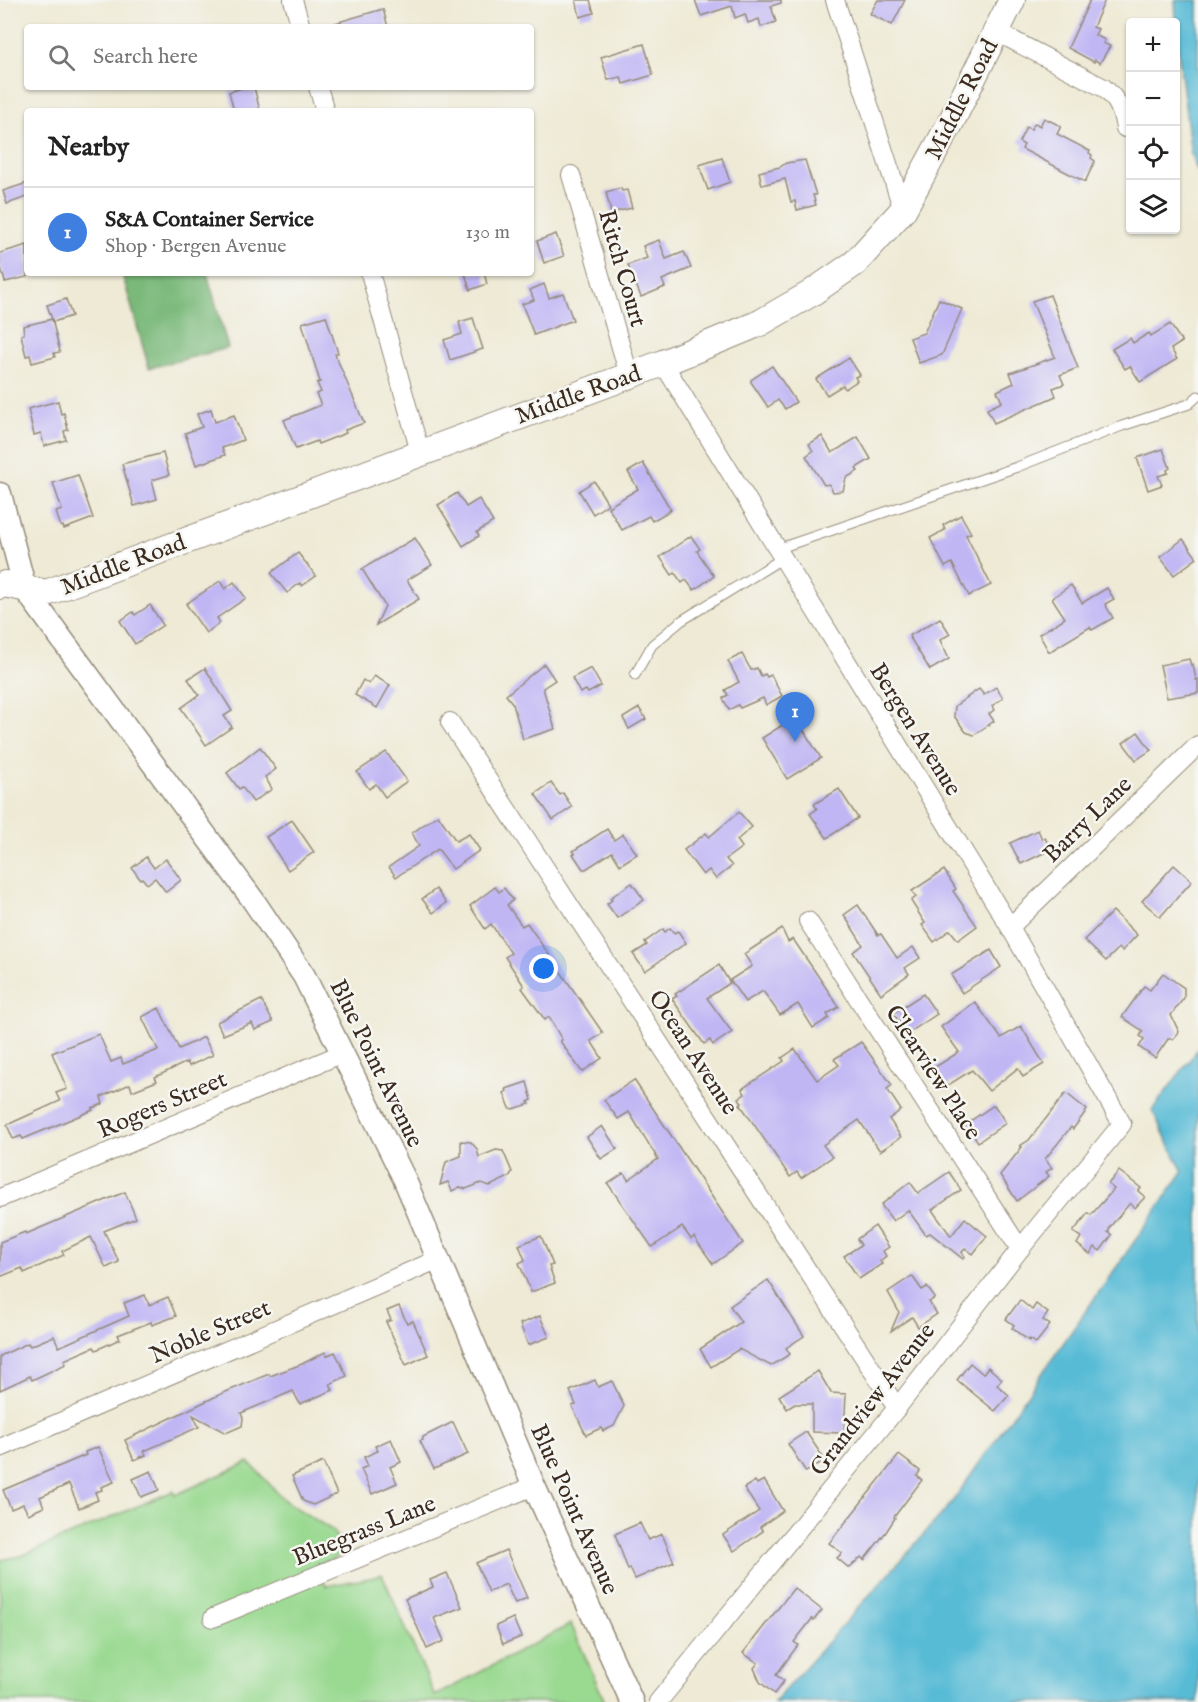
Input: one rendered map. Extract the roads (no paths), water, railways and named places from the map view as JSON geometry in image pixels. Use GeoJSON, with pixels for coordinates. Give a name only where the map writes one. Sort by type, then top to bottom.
{"type":"FeatureCollection","features":[{"type":"Feature","properties":{"kind":"main road","name":"Middle Road"},"geometry":{"type":"LineString","coordinates":[[0,586],[5,584],[46,593],[663,363],[760,323],[810,294],[855,263],[903,210],[952,120],[1012,0]]}},
{"type":"Feature","properties":{"kind":"street"},"geometry":{"type":"LineString","coordinates":[[293,0],[300,24]]}},
{"type":"Feature","properties":{"kind":"street"},"geometry":{"type":"LineString","coordinates":[[835,0],[903,210]]}},
{"type":"Feature","properties":{"kind":"street"},"geometry":{"type":"LineString","coordinates":[[995,31],[1104,88],[1115,98],[1122,110],[1125,128]]}},
{"type":"Feature","properties":{"kind":"street"},"geometry":{"type":"LineString","coordinates":[[319,90],[323,108]]}},
{"type":"Feature","properties":{"kind":"street","name":"Ritch Court"},"geometry":{"type":"LineString","coordinates":[[571,175],[629,375]]}},
{"type":"Feature","properties":{"kind":"street"},"geometry":{"type":"LineString","coordinates":[[371,276],[420,452]]}},
{"type":"Feature","properties":{"kind":"street","name":"Bergen Avenue"},"geometry":{"type":"LineString","coordinates":[[663,363],[1010,927],[1122,1124]]}},
{"type":"Feature","properties":{"kind":"street","name":"Blue Point Avenue"},"geometry":{"type":"LineString","coordinates":[[0,494],[25,589],[253,900],[304,976],[404,1178],[534,1486],[632,1702]]}},
{"type":"Feature","properties":{"kind":"street","name":"Ocean Avenue"},"geometry":{"type":"LineString","coordinates":[[450,722],[897,1408]]}},
{"type":"Feature","properties":{"kind":"street","name":"Barry Lane"},"geometry":{"type":"LineString","coordinates":[[1010,927],[1198,745]]}},
{"type":"Feature","properties":{"kind":"street","name":"Clearview Place"},"geometry":{"type":"LineString","coordinates":[[808,921],[1020,1249]]}},
{"type":"Feature","properties":{"kind":"street","name":"Rogers Street"},"geometry":{"type":"LineString","coordinates":[[0,1198],[343,1053]]}},
{"type":"Feature","properties":{"kind":"street","name":"Grandview Avenue"},"geometry":{"type":"LineString","coordinates":[[658,1702],[897,1408],[1020,1249],[1122,1124]]}},
{"type":"Feature","properties":{"kind":"street","name":"Noble Street"},"geometry":{"type":"LineString","coordinates":[[0,1448],[439,1259]]}},
{"type":"Feature","properties":{"kind":"street","name":"Bluegrass Lane"},"geometry":{"type":"LineString","coordinates":[[213,1618],[534,1486]]}},
{"type":"Feature","properties":{"kind":"lane"},"geometry":{"type":"LineString","coordinates":[[635,675],[652,645],[681,621],[780,554],[1122,426],[1189,404],[1198,396]]}},
{"type":"Feature","properties":{"kind":"water"},"geometry":{"type":"Polygon","coordinates":[[[1175,0],[1198,0],[1198,172],[1191,155],[1180,65],[1180,18],[1176,18],[1175,0]]]}},
{"type":"Feature","properties":{"kind":"water"},"geometry":{"type":"Polygon","coordinates":[[[1198,1049],[1198,1702],[774,1702],[950,1505],[1183,1172],[1152,1110],[1198,1049]]]}},
{"type":"Feature","properties":{"kind":"place","name":"S&A Container Service"},"geometry":{"type":"Point","coordinates":[795,742]}}]}
